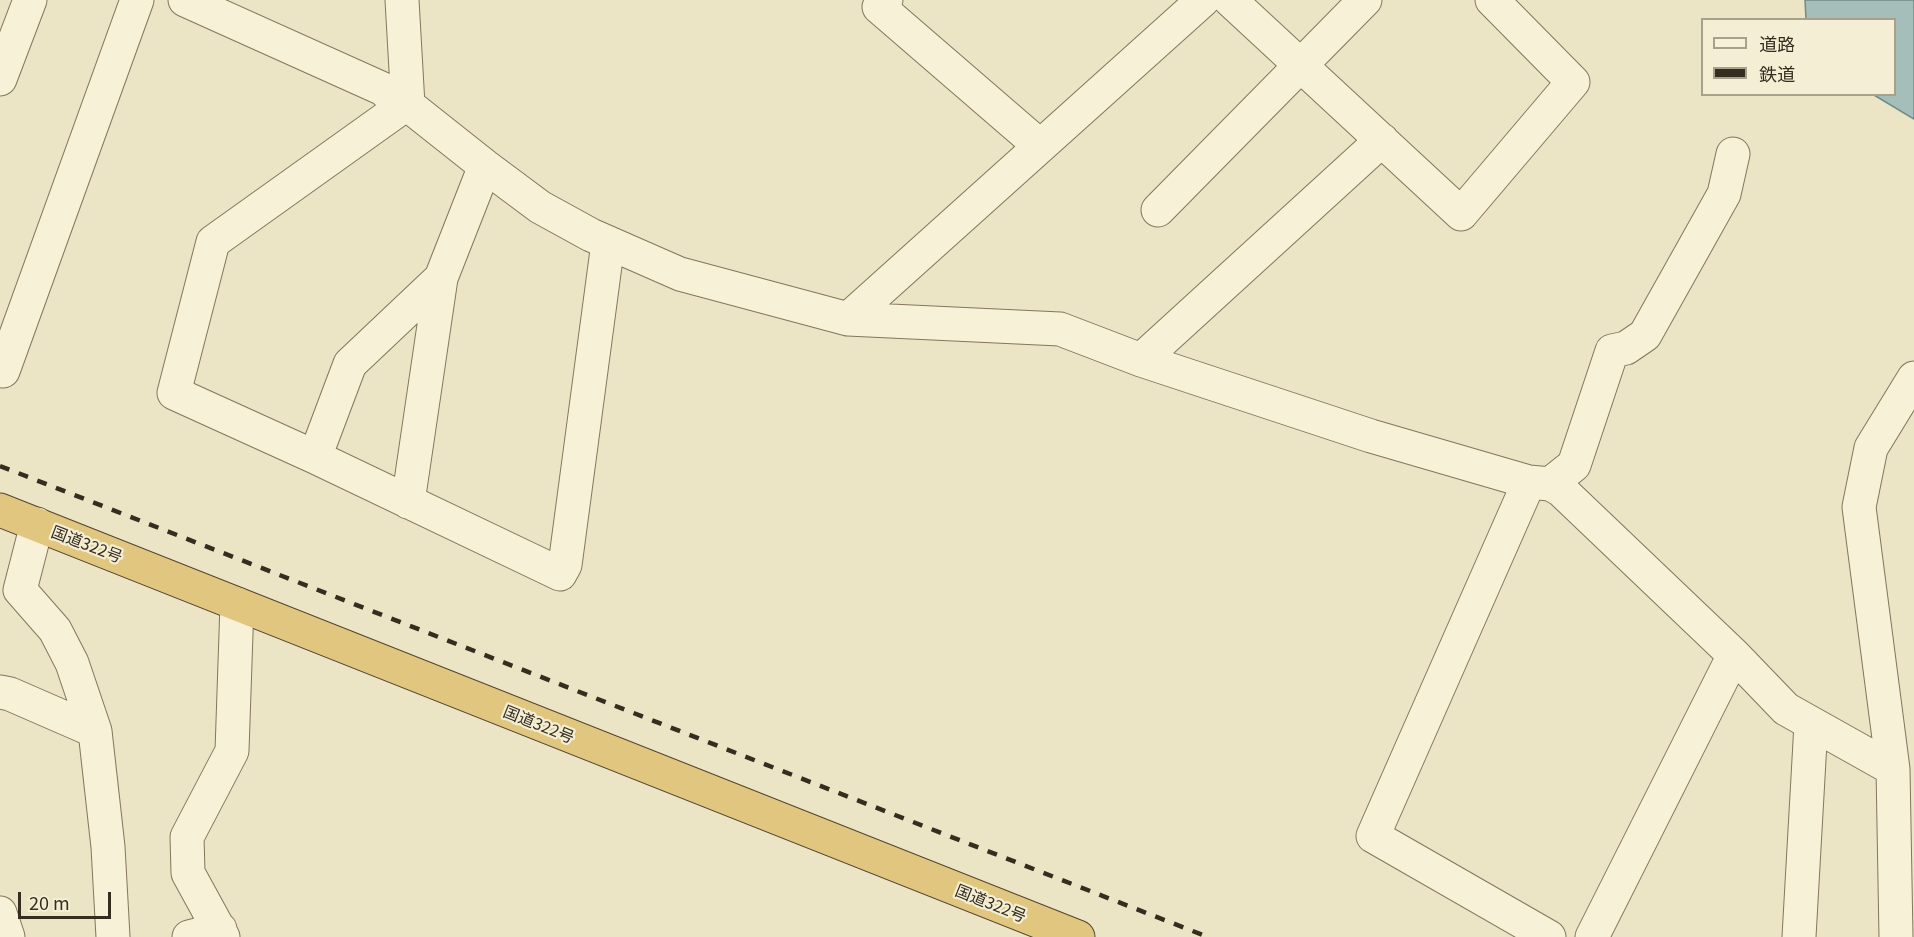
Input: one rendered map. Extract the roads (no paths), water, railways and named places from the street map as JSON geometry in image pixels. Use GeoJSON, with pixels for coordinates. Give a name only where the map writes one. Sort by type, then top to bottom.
{"type":"FeatureCollection","features":[{"type":"Feature","properties":{"kind":"highway","name":"国道322号"},"geometry":{"type":"LineString","coordinates":[[0,510],[1078,937]]}},
{"type":"Feature","properties":{"kind":"street"},"geometry":{"type":"LineString","coordinates":[[0,79],[30,0]]}},
{"type":"Feature","properties":{"kind":"street"},"geometry":{"type":"LineString","coordinates":[[3,371],[137,0]]}},
{"type":"Feature","properties":{"kind":"street"},"geometry":{"type":"LineString","coordinates":[[185,0],[383,89],[540,207],[608,243],[680,274],[849,319],[1060,329],[1141,360],[1371,436],[1561,490],[1734,655],[1786,709],[1893,769]]}},
{"type":"Feature","properties":{"kind":"street"},"geometry":{"type":"LineString","coordinates":[[402,0],[405,106]]}},
{"type":"Feature","properties":{"kind":"street"},"geometry":{"type":"LineString","coordinates":[[886,0],[879,7],[1040,146]]}},
{"type":"Feature","properties":{"kind":"street"},"geometry":{"type":"LineString","coordinates":[[849,319],[1203,0]]}},
{"type":"Feature","properties":{"kind":"street"},"geometry":{"type":"LineString","coordinates":[[1230,0],[1461,214],[1573,81],[1491,0]]}},
{"type":"Feature","properties":{"kind":"street"},"geometry":{"type":"LineString","coordinates":[[1158,210],[1365,0]]}},
{"type":"Feature","properties":{"kind":"street"},"geometry":{"type":"LineString","coordinates":[[405,106],[213,242],[174,393],[315,457],[560,574],[565,566],[608,243]]}},
{"type":"Feature","properties":{"kind":"street"},"geometry":{"type":"LineString","coordinates":[[1141,360],[1382,140]]}},
{"type":"Feature","properties":{"kind":"street"},"geometry":{"type":"LineString","coordinates":[[1549,937],[1373,836],[1539,483],[1574,465],[1612,351],[1626,348],[1645,335],[1724,194],[1733,154]]}},
{"type":"Feature","properties":{"kind":"street"},"geometry":{"type":"LineString","coordinates":[[408,502],[441,278],[485,166]]}},
{"type":"Feature","properties":{"kind":"street"},"geometry":{"type":"LineString","coordinates":[[315,457],[351,364],[441,278]]}},
{"type":"Feature","properties":{"kind":"street"},"geometry":{"type":"LineString","coordinates":[[1896,937],[1893,769],[1859,507],[1871,448],[1914,378]]}},
{"type":"Feature","properties":{"kind":"street"},"geometry":{"type":"LineString","coordinates":[[37,524],[20,590],[55,630],[72,663],[95,731],[108,847],[113,937]]}},
{"type":"Feature","properties":{"kind":"street"},"geometry":{"type":"LineString","coordinates":[[211,934],[188,873],[187,837],[232,751],[237,604]]}},
{"type":"Feature","properties":{"kind":"street"},"geometry":{"type":"LineString","coordinates":[[1592,937],[1734,655]]}},
{"type":"Feature","properties":{"kind":"street"},"geometry":{"type":"LineString","coordinates":[[0,692],[10,694],[95,731]]}},
{"type":"Feature","properties":{"kind":"street"},"geometry":{"type":"LineString","coordinates":[[1799,937],[1811,724]]}},
{"type":"Feature","properties":{"kind":"street"},"geometry":{"type":"LineString","coordinates":[[0,913],[8,937]]}},
{"type":"Feature","properties":{"kind":"water"},"geometry":{"type":"Polygon","coordinates":[[[1805,0],[1914,0],[1914,119],[1876,96],[1896,96],[1896,18],[1806,18],[1805,0]]]}},
{"type":"Feature","properties":{"kind":"railway"},"geometry":{"type":"LineString","coordinates":[[0,466],[1208,937]]}}]}
